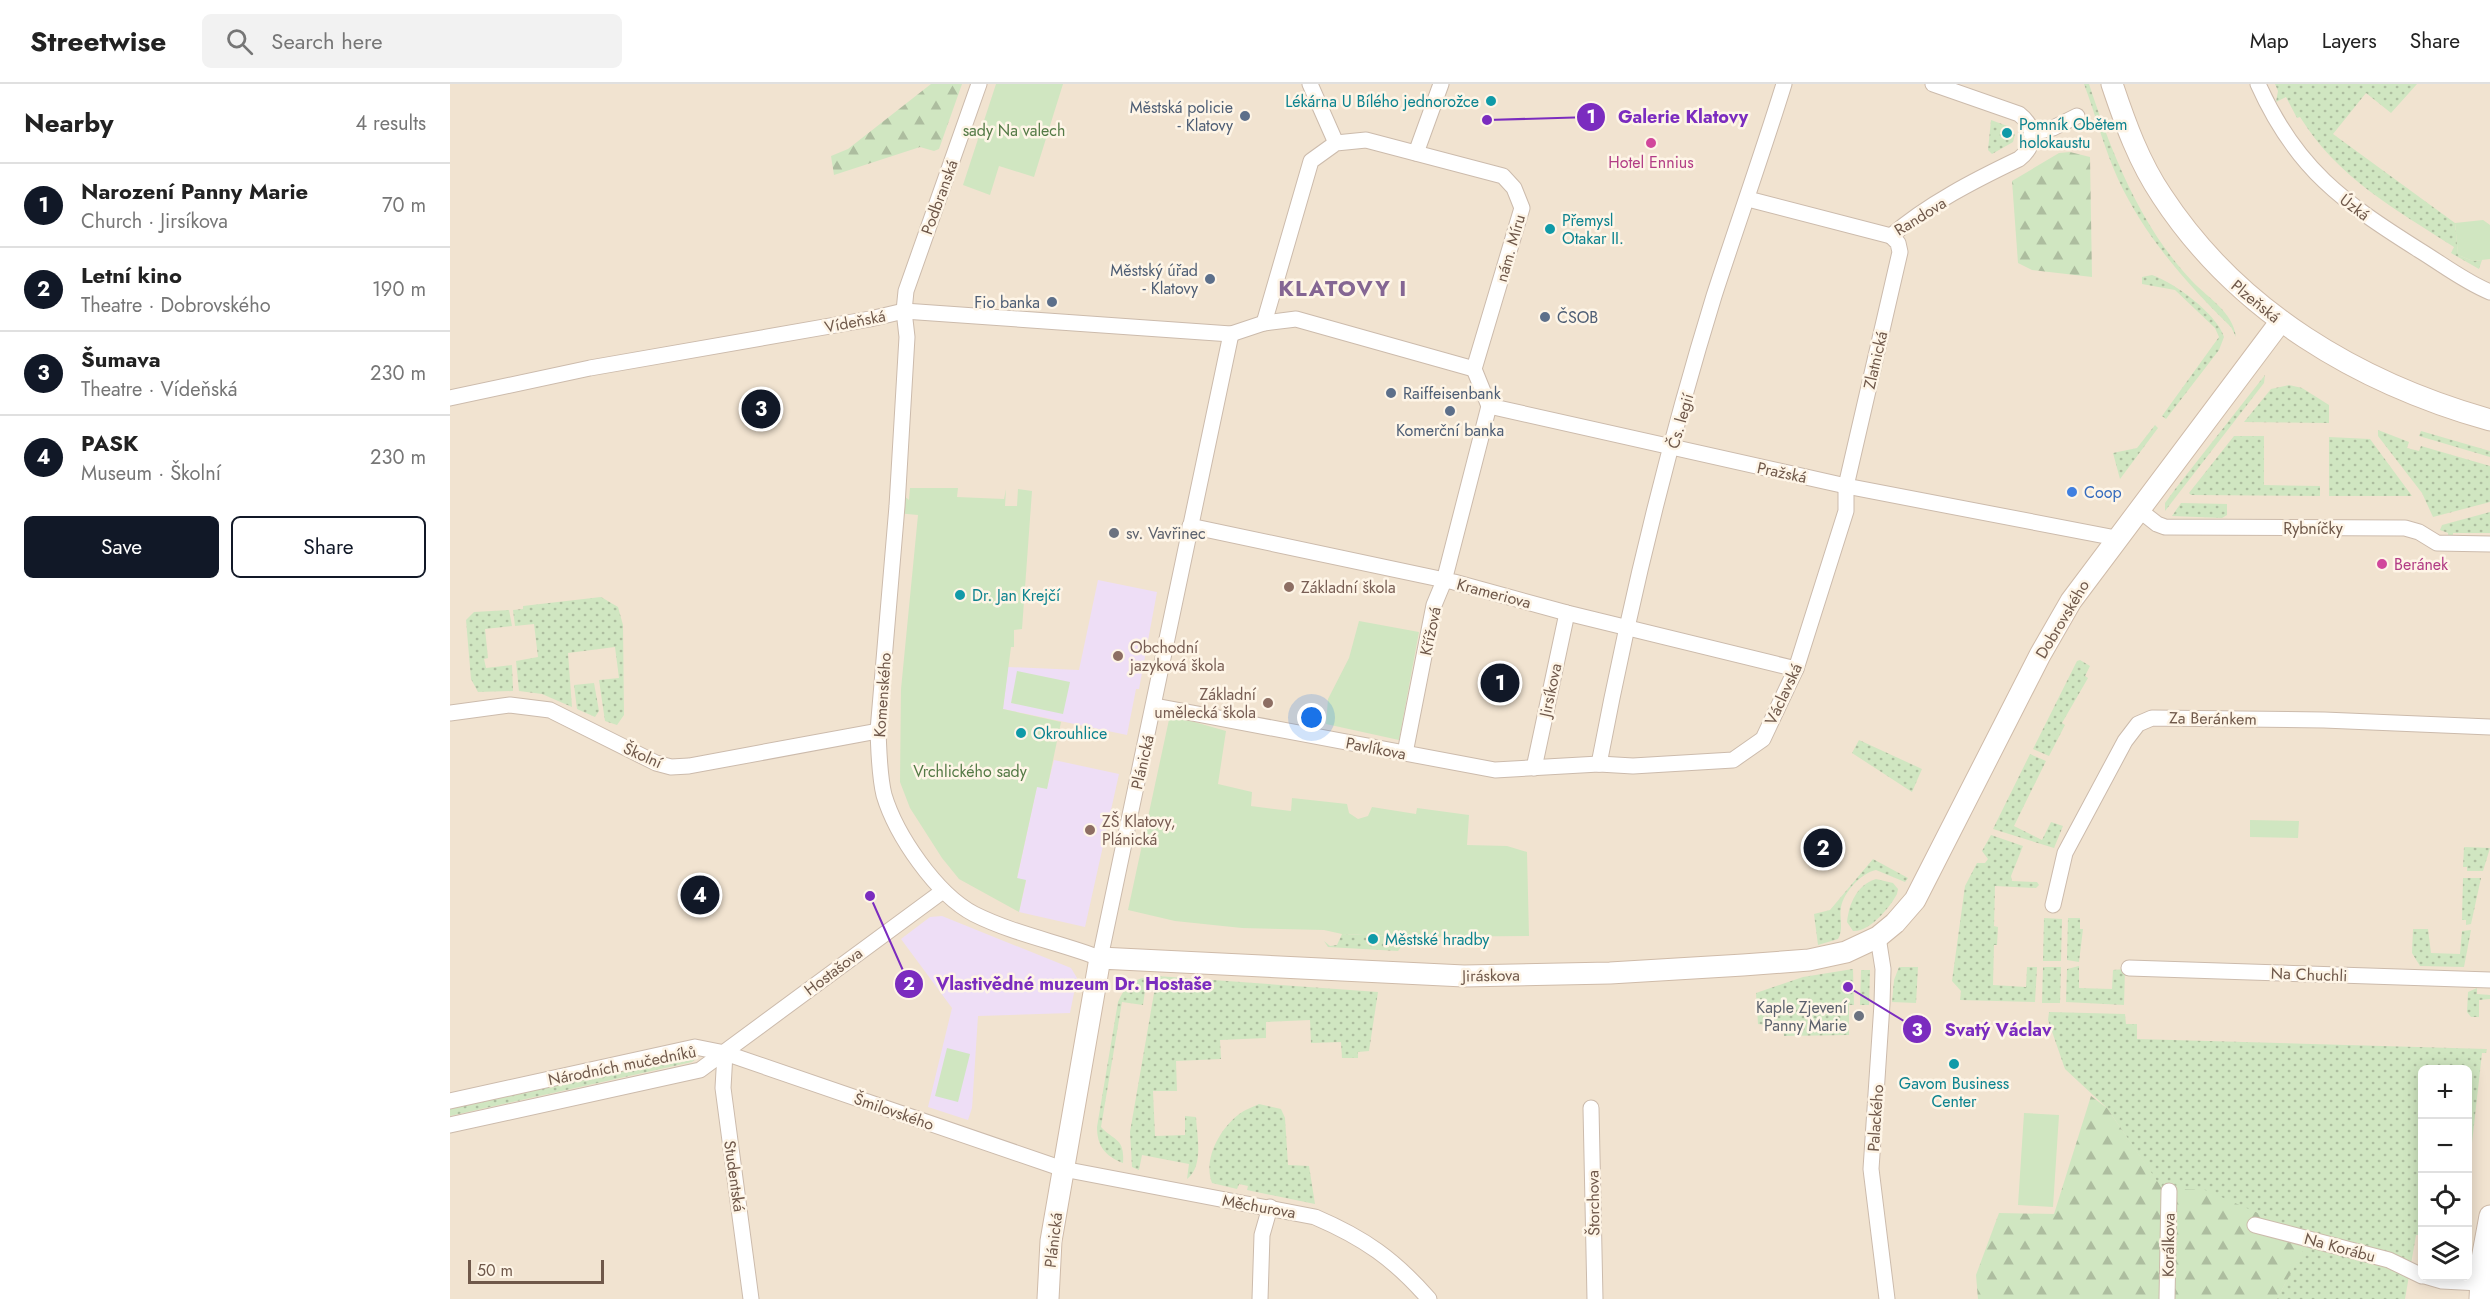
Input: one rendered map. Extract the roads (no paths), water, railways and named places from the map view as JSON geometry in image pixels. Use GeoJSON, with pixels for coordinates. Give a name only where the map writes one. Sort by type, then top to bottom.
{"type":"FeatureCollection","features":[{"type":"Feature","properties":{"kind":"main road","name":"Plzeňská"},"geometry":{"type":"LineString","coordinates":[[2112,84],[2136,148],[2162,196],[2192,237],[2233,283],[2325,353],[2380,381],[2455,410],[2490,420]]}},
{"type":"Feature","properties":{"kind":"main road","name":"Dobrovského"},"geometry":{"type":"LineString","coordinates":[[1878,937],[1895,923],[1915,900],[2040,655],[2072,601],[2116,538],[2281,321]]}},
{"type":"Feature","properties":{"kind":"main road","name":"Jiráskova"},"geometry":{"type":"LineString","coordinates":[[1100,958],[1407,975],[1610,973],[1828,957],[1846,952],[1878,937]]}},
{"type":"Feature","properties":{"kind":"main road","name":"Plánická"},"geometry":{"type":"LineString","coordinates":[[1048,1299],[1051,1241],[1100,958]]}},
{"type":"Feature","properties":{"kind":"main road"},"geometry":{"type":"LineString","coordinates":[[2480,1291],[2490,1216]]}},
{"type":"Feature","properties":{"kind":"street","name":"Podbranská"},"geometry":{"type":"LineString","coordinates":[[904,311],[906,291],[979,84]]}},
{"type":"Feature","properties":{"kind":"street"},"geometry":{"type":"LineString","coordinates":[[1310,84],[1336,143]]}},
{"type":"Feature","properties":{"kind":"street"},"geometry":{"type":"LineString","coordinates":[[1416,153],[1440,84]]}},
{"type":"Feature","properties":{"kind":"street","name":"Čs. legií"},"geometry":{"type":"LineString","coordinates":[[1599,764],[1625,627],[1672,448],[1714,296],[1748,199],[1784,84]]}},
{"type":"Feature","properties":{"kind":"street"},"geometry":{"type":"LineString","coordinates":[[1933,84],[2019,114],[2030,125],[2032,133],[2053,128],[2078,116]]}},
{"type":"Feature","properties":{"kind":"street","name":"Úzká"},"geometry":{"type":"LineString","coordinates":[[2258,84],[2286,136],[2324,183],[2361,213],[2490,292]]}},
{"type":"Feature","properties":{"kind":"street","name":"Randova"},"geometry":{"type":"LineString","coordinates":[[1748,199],[1891,236],[1906,223],[1942,201],[2019,159],[2030,148],[2032,133]]}},
{"type":"Feature","properties":{"kind":"street","name":"nám. Míru"},"geometry":{"type":"LineString","coordinates":[[1264,323],[1311,160],[1336,143],[1366,140],[1503,176],[1519,198],[1522,208],[1474,369]]}},
{"type":"Feature","properties":{"kind":"street","name":"Zlatnická"},"geometry":{"type":"LineString","coordinates":[[1846,486],[1900,252],[1898,243],[1891,236]]}},
{"type":"Feature","properties":{"kind":"street","name":"Vídeňská"},"geometry":{"type":"LineString","coordinates":[[450,398],[590,368],[870,320],[904,311],[1231,334],[1264,323]]}},
{"type":"Feature","properties":{"kind":"street","name":"Komenského"},"geometry":{"type":"LineString","coordinates":[[904,311],[907,337],[898,491],[878,731],[879,765],[884,794],[893,817],[943,891],[973,913],[1011,929],[1100,958]]}},
{"type":"Feature","properties":{"kind":"street"},"geometry":{"type":"LineString","coordinates":[[1264,323],[1296,319],[1474,369],[1489,406]]}},
{"type":"Feature","properties":{"kind":"street","name":"Plánická"},"geometry":{"type":"LineString","coordinates":[[1100,958],[1105,922],[1155,706],[1231,334]]}},
{"type":"Feature","properties":{"kind":"street","name":"Pražská"},"geometry":{"type":"LineString","coordinates":[[1489,406],[1846,486],[2116,538]]}},
{"type":"Feature","properties":{"kind":"street","name":"Křížová"},"geometry":{"type":"LineString","coordinates":[[1406,753],[1434,604],[1444,581],[1489,406]]}},
{"type":"Feature","properties":{"kind":"street","name":"Václavská"},"geometry":{"type":"LineString","coordinates":[[1599,764],[1633,766],[1732,760],[1763,739],[1796,669],[1818,606],[1846,511],[1846,486]]}},
{"type":"Feature","properties":{"kind":"street","name":"Rybníčky"},"geometry":{"type":"LineString","coordinates":[[2138,509],[2157,524],[2165,527],[2405,528],[2419,532],[2437,543],[2490,544]]}},
{"type":"Feature","properties":{"kind":"street","name":"Krameriova"},"geometry":{"type":"LineString","coordinates":[[1190,526],[1444,581],[1796,669]]}},
{"type":"Feature","properties":{"kind":"street","name":"Jirsíkova"},"geometry":{"type":"LineString","coordinates":[[1534,768],[1566,613]]}},
{"type":"Feature","properties":{"kind":"street","name":"Školní"},"geometry":{"type":"LineString","coordinates":[[450,713],[510,705],[550,710],[656,763],[671,767],[760,755],[878,731]]}},
{"type":"Feature","properties":{"kind":"street","name":"Pavlíkova"},"geometry":{"type":"LineString","coordinates":[[1155,706],[1495,770],[1599,764]]}},
{"type":"Feature","properties":{"kind":"street","name":"Za Beránkem"},"geometry":{"type":"LineString","coordinates":[[2053,905],[2066,853],[2125,741],[2138,724],[2152,718],[2324,720],[2490,727]]}},
{"type":"Feature","properties":{"kind":"street","name":"Hostašova"},"geometry":{"type":"LineString","coordinates":[[726,1053],[919,906],[943,891]]}},
{"type":"Feature","properties":{"kind":"street","name":"Palackého"},"geometry":{"type":"LineString","coordinates":[[1878,937],[1883,969],[1882,1004],[1871,1169],[1887,1299]]}},
{"type":"Feature","properties":{"kind":"street","name":"Na Chuchli"},"geometry":{"type":"LineString","coordinates":[[2129,968],[2490,980]]}},
{"type":"Feature","properties":{"kind":"street","name":"Národních mučedníků"},"geometry":{"type":"LineString","coordinates":[[450,1101],[695,1047],[726,1053]]}},
{"type":"Feature","properties":{"kind":"street","name":"Národních mučedníků"},"geometry":{"type":"LineString","coordinates":[[450,1125],[700,1070],[726,1053]]}},
{"type":"Feature","properties":{"kind":"street","name":"Šmilovského"},"geometry":{"type":"LineString","coordinates":[[726,1053],[1063,1169]]}},
{"type":"Feature","properties":{"kind":"street","name":"Studentská"},"geometry":{"type":"LineString","coordinates":[[726,1053],[723,1088],[751,1299]]}},
{"type":"Feature","properties":{"kind":"street","name":"Štorchova"},"geometry":{"type":"LineString","coordinates":[[1591,1108],[1595,1299]]}},
{"type":"Feature","properties":{"kind":"street","name":"Měchurova"},"geometry":{"type":"LineString","coordinates":[[1063,1169],[1315,1217],[1354,1234],[1387,1256],[1429,1299]]}},
{"type":"Feature","properties":{"kind":"street","name":"Korálkova"},"geometry":{"type":"LineString","coordinates":[[2167,1299],[2169,1191]]}},
{"type":"Feature","properties":{"kind":"street"},"geometry":{"type":"LineString","coordinates":[[1260,1299],[1262,1235],[1270,1207]]}},
{"type":"Feature","properties":{"kind":"street","name":"Na Korábu"},"geometry":{"type":"LineString","coordinates":[[2255,1225],[2389,1260],[2418,1273]]}},
{"type":"Feature","properties":{"kind":"street","name":"Na Korábu"},"geometry":{"type":"LineString","coordinates":[[2442,1281],[2480,1291]]}},
{"type":"Feature","properties":{"kind":"place","name":"Lékárna U Bílého jednorožce"},"geometry":{"type":"Point","coordinates":[1491,101]}},
{"type":"Feature","properties":{"kind":"place","name":"Městská policie - Klatovy"},"geometry":{"type":"Point","coordinates":[1245,116]}},
{"type":"Feature","properties":{"kind":"place","name":"Galerie Klatovy"},"geometry":{"type":"Point","coordinates":[1487,120]}},
{"type":"Feature","properties":{"kind":"place","name":"Pomník Obětem holokaustu"},"geometry":{"type":"Point","coordinates":[2007,133]}},
{"type":"Feature","properties":{"kind":"place","name":"Hotel Ennius"},"geometry":{"type":"Point","coordinates":[1651,143]}},
{"type":"Feature","properties":{"kind":"place","name":"Přemysl Otakar II."},"geometry":{"type":"Point","coordinates":[1550,229]}},
{"type":"Feature","properties":{"kind":"place","name":"Městský úřad - Klatovy"},"geometry":{"type":"Point","coordinates":[1210,279]}},
{"type":"Feature","properties":{"kind":"place","name":"Fio banka"},"geometry":{"type":"Point","coordinates":[1052,302]}},
{"type":"Feature","properties":{"kind":"place","name":"ČSOB"},"geometry":{"type":"Point","coordinates":[1545,317]}},
{"type":"Feature","properties":{"kind":"place","name":"Raiffeisenbank"},"geometry":{"type":"Point","coordinates":[1391,393]}},
{"type":"Feature","properties":{"kind":"place","name":"Šumava"},"geometry":{"type":"Point","coordinates":[761,409]}},
{"type":"Feature","properties":{"kind":"place","name":"Komerční banka"},"geometry":{"type":"Point","coordinates":[1450,411]}},
{"type":"Feature","properties":{"kind":"place","name":"Coop"},"geometry":{"type":"Point","coordinates":[2072,492]}},
{"type":"Feature","properties":{"kind":"place","name":"sv. Vavřinec"},"geometry":{"type":"Point","coordinates":[1114,533]}},
{"type":"Feature","properties":{"kind":"place","name":"Beránek"},"geometry":{"type":"Point","coordinates":[2382,564]}},
{"type":"Feature","properties":{"kind":"place","name":"Základní škola"},"geometry":{"type":"Point","coordinates":[1289,587]}},
{"type":"Feature","properties":{"kind":"place","name":"Dr. Jan Krejčí"},"geometry":{"type":"Point","coordinates":[960,595]}},
{"type":"Feature","properties":{"kind":"place","name":"Obchodní jazyková škola"},"geometry":{"type":"Point","coordinates":[1118,656]}},
{"type":"Feature","properties":{"kind":"place","name":"Narození Panny Marie"},"geometry":{"type":"Point","coordinates":[1500,683]}},
{"type":"Feature","properties":{"kind":"place","name":"Základní umělecká škola"},"geometry":{"type":"Point","coordinates":[1268,703]}},
{"type":"Feature","properties":{"kind":"place","name":"Okrouhlice"},"geometry":{"type":"Point","coordinates":[1021,733]}},
{"type":"Feature","properties":{"kind":"place","name":"ZŠ Klatovy, Plánická"},"geometry":{"type":"Point","coordinates":[1090,830]}},
{"type":"Feature","properties":{"kind":"place","name":"Letní kino"},"geometry":{"type":"Point","coordinates":[1823,848]}},
{"type":"Feature","properties":{"kind":"place","name":"PASK"},"geometry":{"type":"Point","coordinates":[700,895]}},
{"type":"Feature","properties":{"kind":"place","name":"Vlastivědné muzeum Dr. Hostaše"},"geometry":{"type":"Point","coordinates":[870,896]}},
{"type":"Feature","properties":{"kind":"place","name":"Městské hradby"},"geometry":{"type":"Point","coordinates":[1373,939]}},
{"type":"Feature","properties":{"kind":"place","name":"Svatý Václav"},"geometry":{"type":"Point","coordinates":[1848,987]}},
{"type":"Feature","properties":{"kind":"place","name":"Kaple Zjevení Panny Marie"},"geometry":{"type":"Point","coordinates":[1859,1016]}},
{"type":"Feature","properties":{"kind":"place","name":"Gavom Business Center"},"geometry":{"type":"Point","coordinates":[1954,1064]}},
{"type":"Feature","properties":{"kind":"district","name":"KLATOVY I"},"geometry":{"type":"Point","coordinates":[1343,288]}},
{"type":"Feature","properties":{"kind":"park label","name":"sady Na valech"},"geometry":{"type":"Point","coordinates":[1014,130]}},
{"type":"Feature","properties":{"kind":"park label","name":"Vrchlického sady"},"geometry":{"type":"Point","coordinates":[970,771]}}]}
